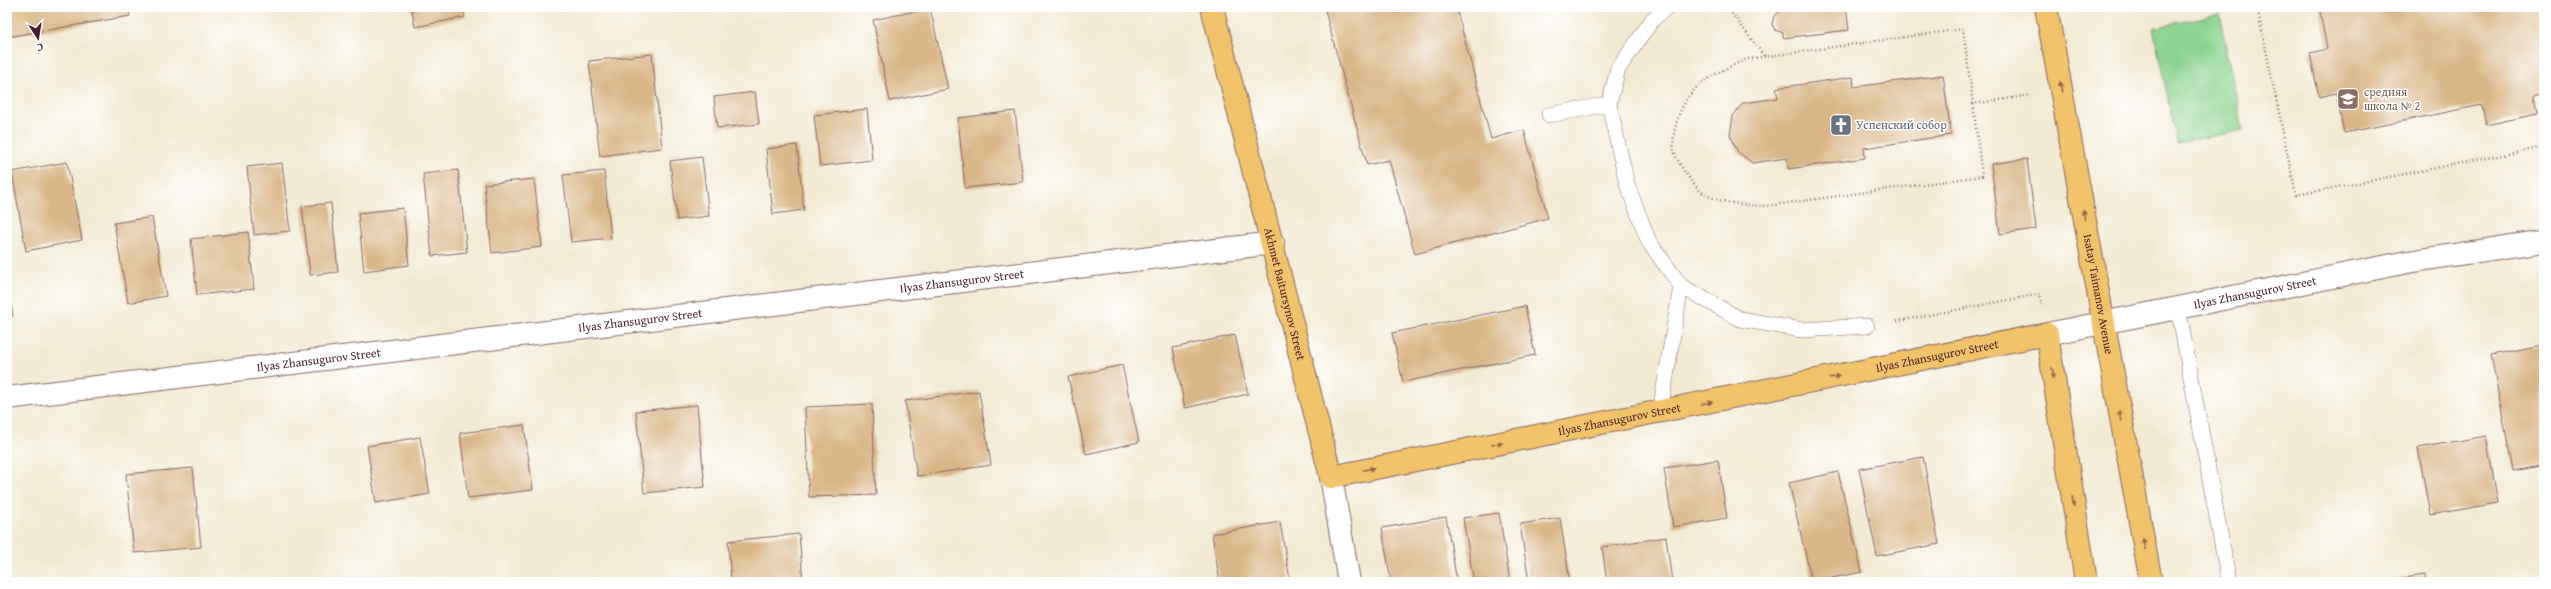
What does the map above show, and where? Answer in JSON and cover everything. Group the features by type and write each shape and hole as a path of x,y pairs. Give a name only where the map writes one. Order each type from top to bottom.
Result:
{"main road":[{"name":"Akhmet Baitursynov Street","path":"1212,7 1273,243 1331,477"},
{"name":"Isatay Taimanov Avenue","path":"2046,7 2151,582"},
{"name":"Ilyas Zhansugurov Street","path":"1331,477 2047,334"},
{"path":"2047,334 2086,582"}],"street":[{"name":"Ilyas Zhansugurov Street","path":"2047,334 2408,262 2544,241"},
{"name":"Ilyas Zhansugurov Street","path":"7,398 1273,243"},
{"name":"Akhmet Baitursynov Street","path":"1331,477 1349,582"}],"lane":[{"path":"1667,7 1652,19 1618,69 1609,104 1627,184 1648,242 1681,286 1740,319 1802,330 1867,326"},
{"path":"1549,115 1609,104"},
{"path":"1660,412 1681,286"},
{"path":"2178,307 2229,582"}],"path":[{"path":"1727,7 1765,57"},
{"path":"2257,7 2296,195 2544,147"},
{"path":"1963,29 1973,104 1982,176 1766,206 1732,204 1705,194 1690,179 1674,151 1676,124 1689,96 1715,74 1747,59 1963,29"},
{"path":"1973,104 2062,90"},
{"path":"1867,326 2040,294 2047,334"}],"green space":[{"path":"2219,14 2243,130 2177,143 2153,28"}],"building":[{"path":"7,7 128,7 130,16 7,37"},
{"path":"411,7 463,7 465,17 415,27"},
{"path":"1324,7 1456,7 1491,139 1524,130 1548,218 1415,254 1389,160 1367,165"},
{"path":"1779,7 1846,7 1849,30 1783,38 1783,33 1775,30 1772,24 1774,16 1780,12"},
{"path":"2319,7 2544,7 2544,93 2534,96 2537,114 2486,125 2482,105 2344,133 2336,93 2319,97 2310,53 2327,49"},
{"path":"930,8 948,89 890,101 873,20"},
{"path":"652,54 662,148 600,156 589,61"},
{"name":"Успенский собор","path":"1943,75 1951,135 1864,148 1865,158 1788,169 1787,158 1752,163 1738,152 1730,135 1733,116 1743,103 1778,98 1776,88 1853,77 1854,87"},
{"path":"755,92 759,124 717,128 714,97"},
{"path":"867,109 872,160 820,166 814,115"},
{"path":"1015,111 1023,182 965,188 958,118"},
{"path":"797,145 804,210 773,214 766,149"},
{"path":"702,157 709,216 677,220 670,161"},
{"path":"2027,159 2036,229 2000,234 1991,164"},
{"path":"67,162 82,240 26,251 12,172"},
{"path":"282,163 290,231 254,235 247,167"},
{"path":"458,170 467,252 432,256 423,174"},
{"path":"604,171 611,238 571,242 563,175"},
{"path":"534,179 542,247 492,253 484,184"},
{"path":"331,203 338,272 310,275 302,206"},
{"path":"403,208 409,265 364,271 358,213"},
{"path":"152,217 166,296 128,303 114,223"},
{"path":"248,232 254,289 197,295 191,239"},
{"path":"7,277 13,316 7,317"},
{"path":"1525,306 1535,355 1403,382 1392,333"},
{"path":"1235,335 1248,394 1185,408 1173,348"},
{"path":"2543,345 2544,465 2513,471 2491,355"},
{"path":"1122,365 1139,442 1086,454 1068,377"},
{"path":"979,391 991,465 917,476 905,401"},
{"path":"872,404 876,495 809,497 805,407"},
{"path":"697,405 705,487 644,493 636,411"},
{"path":"524,425 533,490 468,498 460,433"},
{"path":"2486,436 2498,503 2430,515 2418,448"},
{"path":"420,437 430,494 376,503 367,446"},
{"path":"1923,457 1939,544 1877,556 1859,469"},
{"path":"1718,460 1727,518 1673,527 1664,468"},
{"path":"193,468 201,547 134,553 126,474"},
{"path":"1838,472 1862,572 1812,582 1789,483"},
{"path":"1499,513 1510,582 1474,582 1463,518"},
{"path":"1446,517 1457,582 1391,582 1382,528"},
{"path":"1560,518 1570,582 1529,582 1520,524"},
{"path":"1280,522 1290,580 1220,582 1212,534"},
{"path":"799,534 803,582 731,582 728,541"},
{"path":"1666,537 1672,582 1607,582 1602,547"},
{"path":"2425,575 2426,582 2380,582 2380,581"}],"place":[{"name":"cредняя школа № 2","path":"2348,99"},
{"name":"Успенский собор","path":"1841,125"}]}
